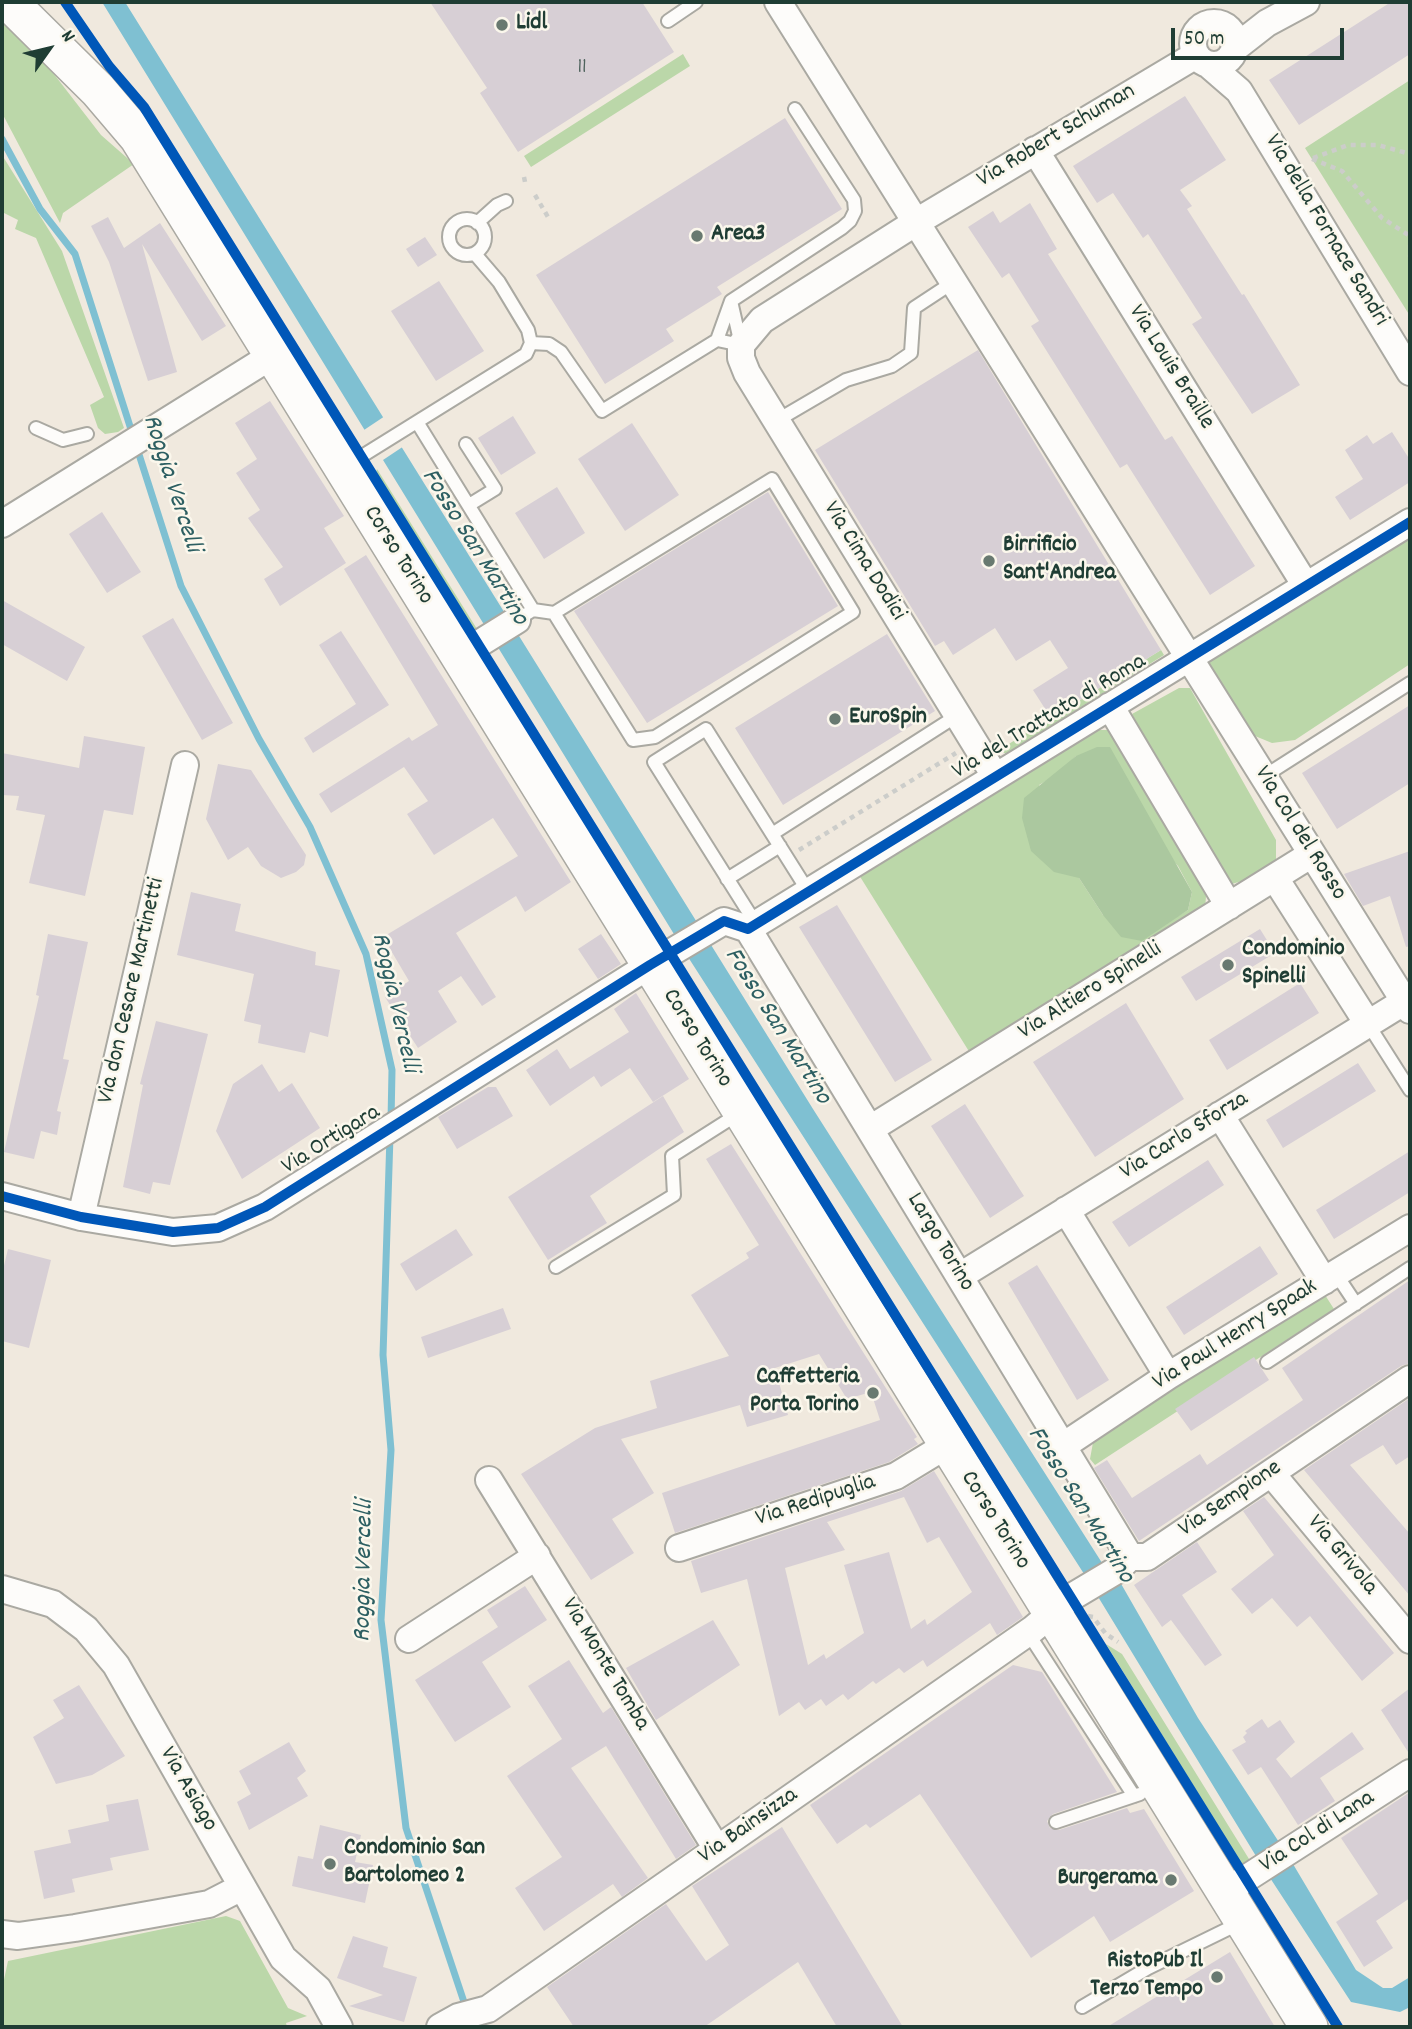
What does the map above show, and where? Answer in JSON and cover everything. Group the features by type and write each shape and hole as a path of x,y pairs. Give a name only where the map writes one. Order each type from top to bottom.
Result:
{"main road":[{"name":"Corso Torino","path":"9,2 98,90 138,137 273,355 357,459 661,958 742,1112 1054,1621 1147,1792 1234,1907 1309,2027"}],"street":[{"name":"Via Col del Rosso","path":"778,2 918,221 1188,658 1408,1003"},
{"path":"1267,23 1218,23 1198,28 1192,41 1202,60 1226,62 1234,51 1267,23 1306,2"},
{"path":"1218,23 1234,35 1234,51"},
{"name":"Via della Fornace Sandri","path":"1234,51 1239,91"},
{"name":"Via Robert Schuman","path":"729,343 918,221 1035,150 1202,60"},
{"name":"Via della Fornace Sandri","path":"1202,60 1239,91 1410,372"},
{"name":"Via Louis Braille","path":"1035,150 1306,586"},
{"name":"Via Cima Dodici","path":"729,343 741,358 776,421 995,776"},
{"path":"2,524 273,355"},
{"name":"Via del Trattato di Roma","path":"752,926 1410,522"},
{"path":"471,648 525,615"},
{"path":"1110,706 1229,906"},
{"name":"Via don Cesare Martinetti","path":"81,1217 185,765"},
{"name":"Via Altiero Spinelli","path":"870,1129 1312,854"},
{"name":"Via Col del Rosso","path":"1275,878 1368,1024"},
{"name":"Via Ortigara","path":"2,1196 81,1217 173,1232 218,1228 265,1208 724,921 752,926"},
{"name":"Largo Torino","path":"752,926 870,1129 1063,1446 1124,1563"},
{"name":"Via Carlo Sforza","path":"960,1276 1368,1024 1408,1003"},
{"path":"1220,1115 1330,1277"},
{"path":"1066,1210 1168,1376"},
{"name":"Via Paul Henry Spaak","path":"1063,1446 1168,1376 1410,1228"},
{"name":"Via Sempione","path":"1054,1621 1070,1598 1124,1563 1147,1557 1410,1379"},
{"name":"Via Redipuglia","path":"679,1548 896,1476 947,1445"},
{"name":"Via Grivola","path":"1271,1473 1410,1640"},
{"name":"Via Monte Tomba","path":"489,1480 717,1849"},
{"path":"409,1639 537,1556"},
{"name":"Via Asiago","path":"2,1589 52,1604 86,1629 116,1665 283,1958 318,1989 339,2027"},
{"name":"Via Bainsizza","path":"449,2022 488,2009 717,1849 1054,1621"},
{"name":"Via Col di Lana","path":"1234,1907 1263,1868 1410,1773"},
{"path":"2,1934 18,1936 75,1928 209,1904 242,1887"}],"lane":[{"path":"668,21 696,2"},
{"path":"731,301 842,228 850,222 855,211 854,200 795,110"},
{"path":"477,223 497,205 506,201"},
{"path":"357,459 526,354 531,343 528,330 499,282 475,254 459,254 449,241 449,233 459,221 467,219 477,223 485,233 485,242 475,254"},
{"path":"776,421 846,380 892,366 911,354 914,309 955,281"},
{"path":"729,343 731,301"},
{"path":"729,343 731,301"},
{"path":"531,343 549,344 561,352 602,411 729,343"},
{"path":"417,422 469,505 525,615 554,613 772,479 853,612 655,737 633,740 554,613"},
{"path":"36,428 64,440 87,434"},
{"path":"467,444 495,489 469,505"},
{"path":"1263,777 1410,683"},
{"path":"772,834 958,715"},
{"path":"752,926 727,879 654,762 706,729 808,891"},
{"path":"727,879 780,846"},
{"path":"1368,1024 1410,1090"},
{"path":"556,1267 674,1195 672,1156 742,1112"},
{"path":"1267,1362 1410,1268"},
{"path":"1330,1277 1356,1304"},
{"path":"1056,1822 1147,1792"},
{"path":"1082,2007 1148,1968 1234,1907"}],"path":[{"path":"1410,154 1377,145 1348,145 1312,159 1342,171 1382,218 1410,236"},
{"path":"535,195 548,217"},
{"path":"1410,245 1410,257"},
{"path":"797,851 973,742"},
{"path":"1054,1621 1093,1617 1106,1634 1118,1642"}],"green space":[{"path":"2,22 50,69 101,135 134,164 63,213 60,223 2,113"},
{"path":"683,54 690,66 531,167 524,156"},
{"path":"1410,80 1410,316 1305,148"},
{"path":"2,155 62,251 124,428 118,432 105,434 98,428 90,405 104,397 36,238 15,229 18,220 2,212"},
{"path":"377,469 477,629 475,631 376,472"},
{"path":"1410,538 1410,664 1295,740 1272,743 1255,736 1233,709 1207,660"},
{"path":"1161,650 1164,655 1006,754 999,750"},
{"path":"1179,688 1190,688 1276,840 1276,862 1248,879 1232,884 1218,871 1132,714"},
{"path":"1092,730 1110,730 1119,741 1206,896 1205,910 970,1053 859,875","holes":["1076,756 1178,866 1192,892 1188,910 1168,922 1103,915 1079,878 1039,785 1058,774"]},
{"path":"1097,747 1110,747 1192,892 1188,910 1142,941 1121,937 1079,878 1054,872 1031,851 1022,818 1024,798 1076,756"},
{"path":"1325,1295 1334,1309 1095,1465 1090,1459 1094,1437"},
{"path":"1106,1644 1122,1654 1254,1867 1244,1868"},
{"path":"226,1916 240,1921 288,2008 307,2016 286,2023 287,2027 2,2027 2,1989 8,1961"}],"water":[{"path":"102,2 125,2 813,1109 1104,1566 1116,1575 1198,1718 1290,1859 1356,1970 1383,1988 1392,1988 1410,1977 1410,2007 1400,2012 1351,2002 1259,1861 1086,1577 688,957"}],"pier":[{"path":"385,416 404,446 380,462 361,432"}],"building":[{"path":"430,2 642,2 674,52 518,152 480,93 487,88"},
{"path":"1391,2 1410,2 1410,54 1299,125 1269,80"},
{"path":"1185,96 1226,160 1180,190 1192,206 1187,209 1300,385 1252,414 1192,324 1202,318 1148,234 1143,238 1113,193 1097,203 1073,166"},
{"name":"Area3","path":"785,118 842,209 717,287 722,294 666,329 674,341 605,384 536,275"},
{"path":"1030,203 1057,249 1048,254 1165,440 1172,436 1255,566 1210,595 1127,464 1120,468 1031,326 1039,321 1009,273 1002,278 968,227 993,211 1000,223"},
{"path":"108,217 124,248 160,223 226,326 202,341 142,244 177,372 148,381 109,262 91,226"},
{"path":"425,237 437,255 418,267 406,249"},
{"path":"439,281 484,351 436,381 391,311"},
{"path":"978,350 1161,650 1051,718 1033,690 1068,668 1050,640 1016,661 995,628 953,655 944,641 935,646 815,450"},
{"path":"270,401 344,516 324,528 346,563 280,606 264,579 283,567 248,518 260,510 236,473 257,459 235,423"},
{"path":"513,416 536,453 501,475 478,438"},
{"path":"632,423 679,495 625,531 578,459"},
{"path":"1392,432 1410,460 1410,482 1350,520 1335,497 1363,479 1345,450 1367,435 1373,444"},
{"path":"557,487 585,533 544,559 515,513"},
{"path":"768,492 838,606 647,723 574,611"},
{"path":"102,512 141,572 107,593 69,534"},
{"path":"366,555 571,882 525,912 516,896 456,933 496,997 482,1006 461,976 438,991 457,1022 418,1048 385,997 409,981 383,937 518,856 493,818 434,855 407,814 428,801 404,767 331,813 319,794 409,737 412,741 438,725 344,569"},
{"path":"2,600 85,647 67,681 2,644"},
{"path":"173,618 233,723 202,740 142,636"},
{"path":"341,631 389,705 313,753 304,738 356,704 319,645"},
{"name":"EuroSpin","path":"887,634 935,711 783,805 735,728"},
{"path":"1410,705 1410,783 1337,829 1302,773"},
{"path":"84,736 145,747 133,815 104,810 85,896 29,883 45,815 16,810 19,796 2,795 2,753 79,768"},
{"path":"218,764 251,770 306,855 304,865 296,872 281,878 261,866 248,847 228,860 206,819"},
{"path":"1410,851 1410,946 1406,947 1390,896 1363,906 1344,874"},
{"path":"191,892 241,904 235,931 316,952 315,965 340,970 328,1037 310,1032 305,1053 258,1043 261,1025 244,1021 254,974 177,955"},
{"path":"837,905 932,1060 895,1082 799,927"},
{"name":"Condominio Spinelli","path":"1260,929 1275,953 1196,1001 1181,977"},
{"path":"48,934 88,942 63,1059 69,1060 57,1111 61,1112 57,1135 41,1131 34,1159 4,1152 39,996 36,995"},
{"path":"601,934 621,964 598,979 578,949"},
{"path":"1300,983 1319,1013 1227,1070 1209,1040"},
{"path":"636,993 689,1079 653,1102 630,1068 601,1087 594,1076 550,1106 526,1070 557,1049 570,1069 629,1032 614,1009"},
{"path":"1126,1003 1184,1099 1095,1157 1033,1062"},
{"path":"156,1021 208,1034 170,1185 153,1182 150,1194 123,1187 143,1085 140,1084"},
{"path":"1358,1063 1376,1091 1283,1148 1266,1120"},
{"path":"262,1064 279,1092 292,1083 320,1128 242,1179 216,1131 233,1084"},
{"path":"488,1087 496,1087 513,1116 457,1149 438,1117"},
{"path":"663,1096 684,1132 590,1196 607,1223 548,1260 508,1197"},
{"path":"965,1104 1024,1196 990,1218 931,1126"},
{"path":"731,1144 917,1437 914,1439 918,1444 889,1462 675,1533 662,1493 880,1420 871,1392 847,1399 819,1354 775,1368 788,1415 747,1427 740,1405 621,1439 654,1493 612,1519 634,1553 591,1580 521,1474 595,1428 657,1408 650,1381 729,1356 691,1295 749,1258 746,1253 759,1245 706,1159"},
{"path":"1410,1151 1410,1192 1334,1239 1316,1210"},
{"path":"1208,1160 1224,1185 1129,1247 1112,1222"},
{"path":"456,1229 473,1255 416,1291 400,1264"},
{"path":"1260,1246 1278,1274 1184,1335 1166,1307"},
{"path":"8,1249 51,1260 29,1348 2,1341 2,1274"},
{"path":"1037,1265 1109,1380 1077,1400 1008,1283"},
{"path":"1410,1280 1410,1363 1401,1366 1139,1541 1094,1468 1107,1460 1132,1498 1200,1454 1207,1465 1303,1400 1282,1368"},
{"path":"503,1308 511,1329 428,1358 421,1337"},
{"path":"1254,1357 1269,1380 1191,1431 1175,1409"},
{"path":"1410,1398 1410,1456 1396,1465 1383,1445 1350,1465 1410,1534 1410,1596 1304,1470"},
{"path":"934,1471 1023,1617 997,1635 990,1623 927,1667 923,1660 904,1673 899,1668 876,1684 873,1681 848,1700 843,1694 826,1706 821,1699 805,1710 799,1702 779,1716 747,1579 701,1593 691,1561 901,1491","holes":["904,1497 927,1543 939,1537 972,1592 927,1625 925,1619 911,1629 889,1552 844,1565 864,1633 826,1659 824,1654 808,1665 785,1568 845,1550 827,1522"]},
{"path":"1264,1497 1394,1653 1362,1681 1310,1616 1297,1627 1272,1598 1252,1614 1231,1589 1274,1555 1243,1511"},
{"path":"1197,1542 1217,1572 1182,1595 1222,1655 1205,1666 1171,1620 1162,1627 1134,1585"},
{"path":"525,1586 547,1620 482,1662 511,1707 455,1742 415,1680 498,1627 487,1610"},
{"path":"713,1620 740,1665 656,1720 626,1668"},
{"path":"569,1660 603,1713 611,1707 696,1845 676,1859 606,1746 571,1768 648,1878 622,1897 613,1884 544,1931 515,1888 562,1857 507,1776 562,1739 528,1686"},
{"path":"1013,1665 1042,1672 1117,1792 1053,1814 1047,1821 1050,1828 1059,1830 1127,1808 1130,1813 1144,1809 1194,1891 1110,1942 1094,1916 1031,1958 920,1794 870,1828 866,1824 837,1844 810,1805"},
{"path":"79,1685 125,1756 92,1775 56,1784 33,1737 64,1718 53,1700"},
{"path":"1410,1688 1410,1755 1381,1710"},
{"path":"1262,1719 1268,1728 1280,1720 1295,1742 1276,1759 1291,1778 1352,1732 1364,1749 1320,1778 1335,1801 1298,1825 1261,1767 1248,1775 1232,1750 1246,1742 1243,1737 1247,1733 1245,1731"},
{"path":"289,1742 306,1771 297,1778 308,1796 249,1830 237,1802 251,1794 239,1771"},
{"path":"1410,1792 1410,1898 1376,1921 1393,1948 1364,1967 1336,1922 1378,1894 1341,1838"},
{"path":"138,1799 149,1850 110,1858 113,1870 72,1879 75,1892 44,1899 34,1851 71,1843 68,1830 109,1821 106,1805"},
{"name":"Condominio San Bartolomeo 2","path":"320,1825 361,1835 355,1862 373,1865 365,1903 292,1886 298,1856 313,1859"},
{"path":"782,1827 903,2027 837,2027 798,1962 704,2027 574,2027 547,1987 666,1904 706,1961 729,1945 692,1886"},
{"path":"353,1936 388,1947 383,1967 417,1977 404,2022 349,2006 383,1995 337,1978"},
{"name":"RistoPub Il Terzo Tempo","path":"1230,1952 1275,2027 1107,2027"}],"waterway":[{"name":"Roggia Vercelli","path":"2,139 40,209 75,254 181,586 259,739 310,827 366,954 392,1070 391,1121"},
{"name":"Roggia Vercelli","path":"390,1136 383,1355 391,1450 381,1620 406,1828 466,2008"}],"cycle path":[{"path":"65,2 109,66 144,107 1338,2027"},
{"path":"2,1196 81,1217 173,1232 218,1228 265,1207 650,965 724,921 748,929 1410,522"}],"place":[{"name":"Lidl","path":"502,25"},
{"name":"Area3","path":"697,236"},
{"name":"Birrificio Sant'Andrea","path":"989,561"},
{"name":"EuroSpin","path":"835,719"},
{"name":"Condominio Spinelli","path":"1228,965"},
{"name":"Caffetteria Porta Torino","path":"873,1393"},
{"name":"Condominio San Bartolomeo 2","path":"330,1864"},
{"name":"Burgerama","path":"1171,1880"},
{"name":"RistoPub Il Terzo Tempo","path":"1217,1977"}],"water label":[{"name":"Fosso San Martino","path":"473,548"},
{"name":"Fosso San Martino","path":"776,1027"},
{"name":"Fosso San Martino","path":"1079,1506"}]}
